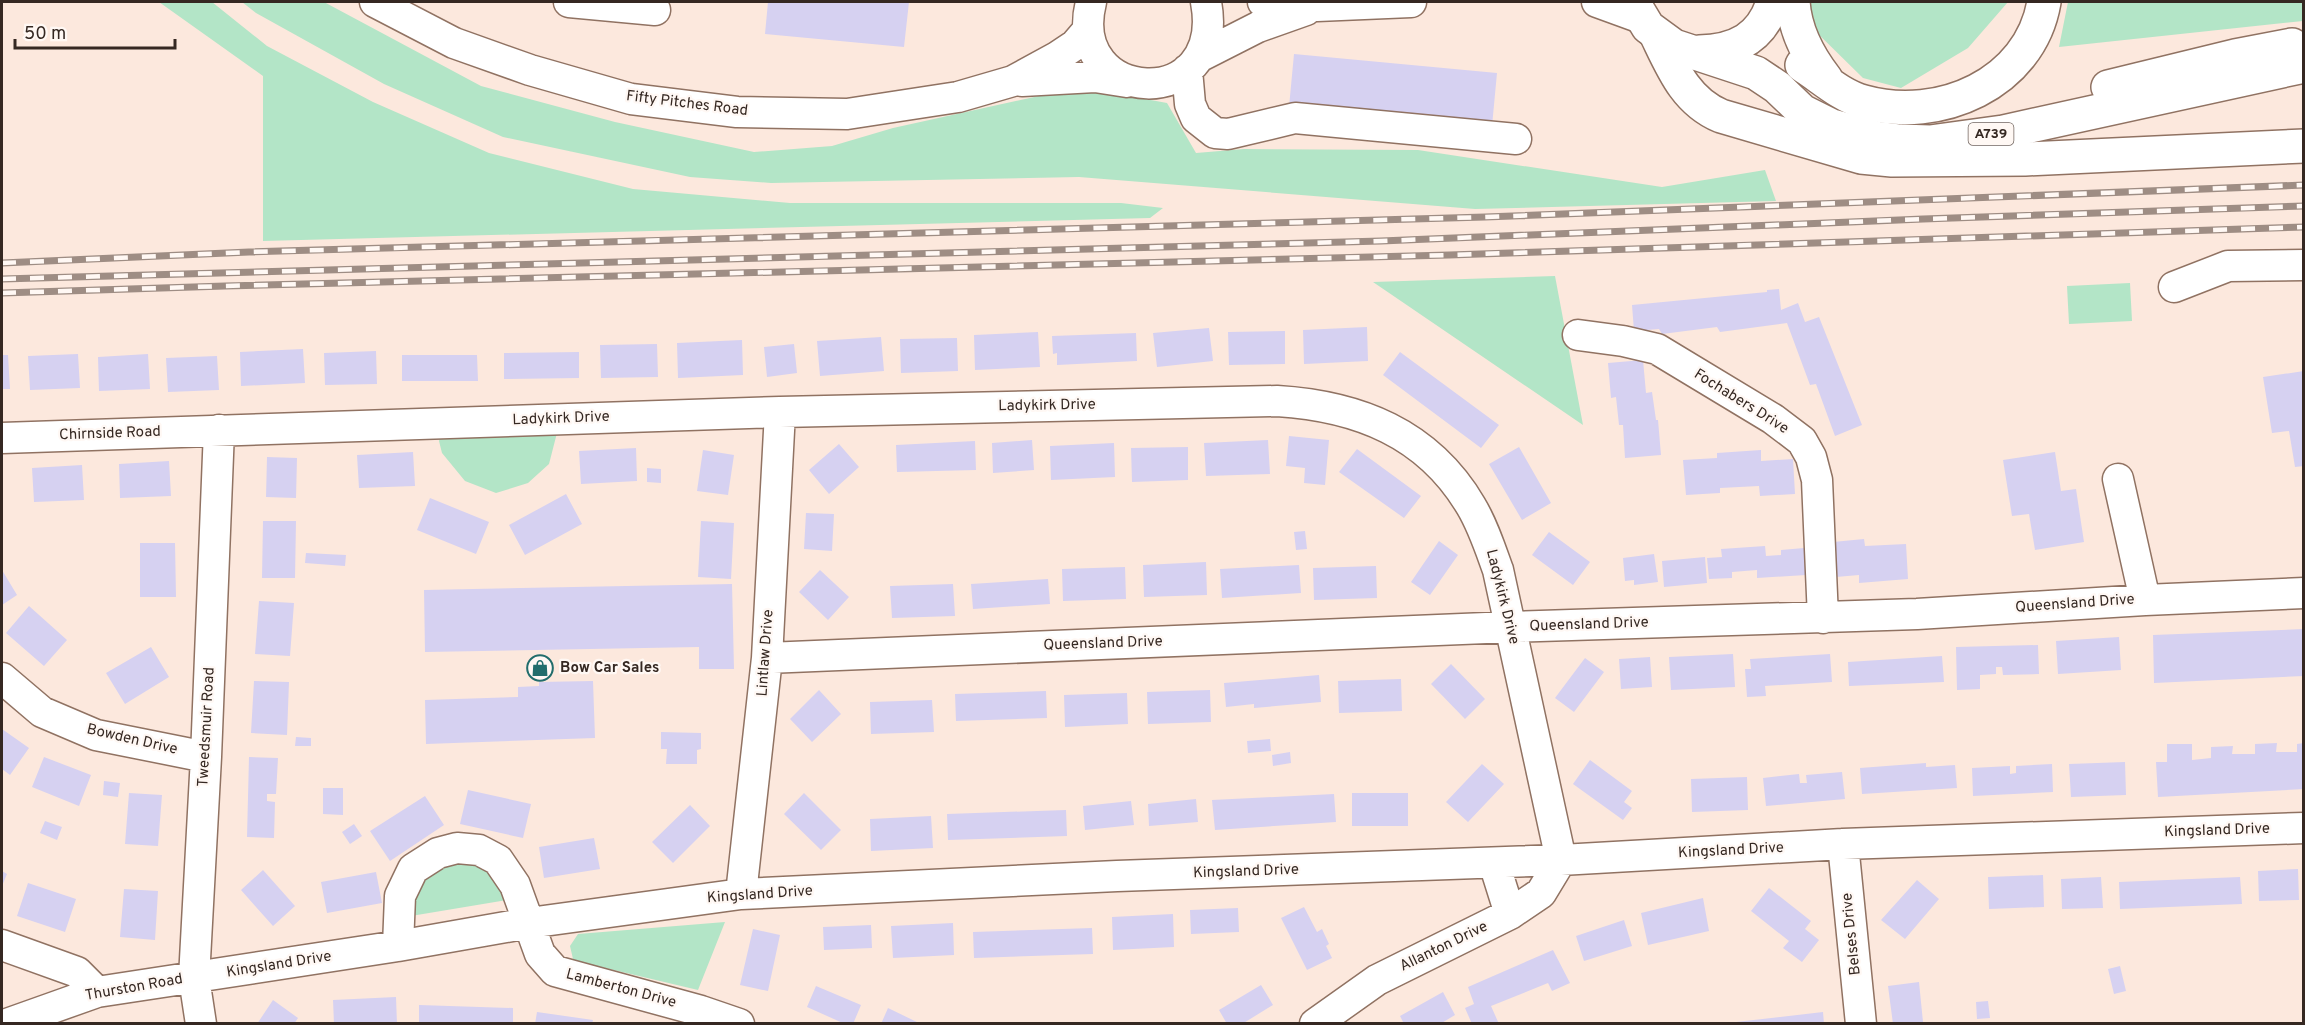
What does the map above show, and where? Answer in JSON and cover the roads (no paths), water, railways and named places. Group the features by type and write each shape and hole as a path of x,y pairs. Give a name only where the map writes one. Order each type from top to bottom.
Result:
{"main road":[{"path":"1644,18 1674,45 1694,52 1718,52 1740,44 1759,31 1773,2"},
{"name":"A739","path":"1779,2 1790,43 1815,73 1817,84 1845,107 1876,118 1929,123 2036,105 2235,56 2304,43"},
{"path":"1793,2 1794,14 1815,73 1845,95 1862,102 1887,107 1916,108 1956,101 1989,85 2003,75 2032,38 2043,12 2044,2"},
{"path":"1644,18 1683,87 1702,107 1720,116 1861,157 1928,160 2025,159 2304,146"},
{"name":"A739","path":"1694,52 1756,73 1777,87 1802,111 1832,126 1876,138 1930,142 2002,132 2304,66"}],"street":[{"name":"Fifty Pitches Road","path":"375,2 454,43 530,70 631,99 737,112 847,114 958,97 1013,81 1058,57 1075,45 1087,31"},
{"path":"569,2 655,10"},
{"path":"1091,2 1087,31 1097,56 1109,70 1124,79 1171,89 1190,104"},
{"path":"1206,2 1210,21 1207,40 1193,64 1190,104 1196,118 1215,133 1221,135 1295,118 1516,139"},
{"path":"1263,2 1317,6 1411,2"},
{"path":"1597,2 1644,18"},
{"path":"1148,83 1172,79 1193,64 1258,27 1317,6"},
{"name":"Fifty Pitches Road","path":"1013,81 1095,77 1148,83"},
{"path":"2174,287 2228,266 2304,265"},
{"name":"Fochabers Drive","path":"1578,335 1623,341 1657,350 1773,418 1802,441 1811,457 1816,480 1822,618"},
{"name":"Ladykirk Drive","path":"219,430 780,412 1276,401 1309,403 1344,410 1375,421 1405,437 1431,455 1457,484 1472,507 1498,570 1561,860"},
{"name":"Lintlaw Drive","path":"741,894 766,658 780,412"},
{"name":"Chirnside Road","path":"2,438 219,430"},
{"name":"Tweedsmuir Road","path":"201,1023 194,978 206,758 219,430"},
{"path":"2118,479 2145,600"},
{"name":"Queensland Drive","path":"766,658 1510,627 1822,618 2304,593"},
{"name":"Bowden Drive","path":"2,678 42,712 96,735 206,758"},
{"name":"Kingsland Drive","path":"194,978 528,923 741,894 1117,876 1561,860 1843,844 2304,828"},
{"name":"Belses Drive","path":"1843,844 1861,1023"},
{"name":"Lamberton Drive","path":"398,946 400,896 412,869 438,853 457,848 478,850 498,860 515,885 540,954 555,971 739,1023"},
{"name":"Allanton Drive","path":"1315,1023 1377,980 1510,914 1541,893 1561,860"},
{"path":"1494,863 1510,914"},
{"path":"2,945 76,972 97,992"},
{"name":"Thurston Road","path":"7,1023 97,992 194,978"}],"railway":[{"path":"2,263 249,252 1485,217 2304,185"},
{"path":"2,279 1381,241 2304,206"},
{"path":"2,293 1449,255 2304,227"}],"place":[{"name":"Bow Car Sales","path":"540,668"}]}
